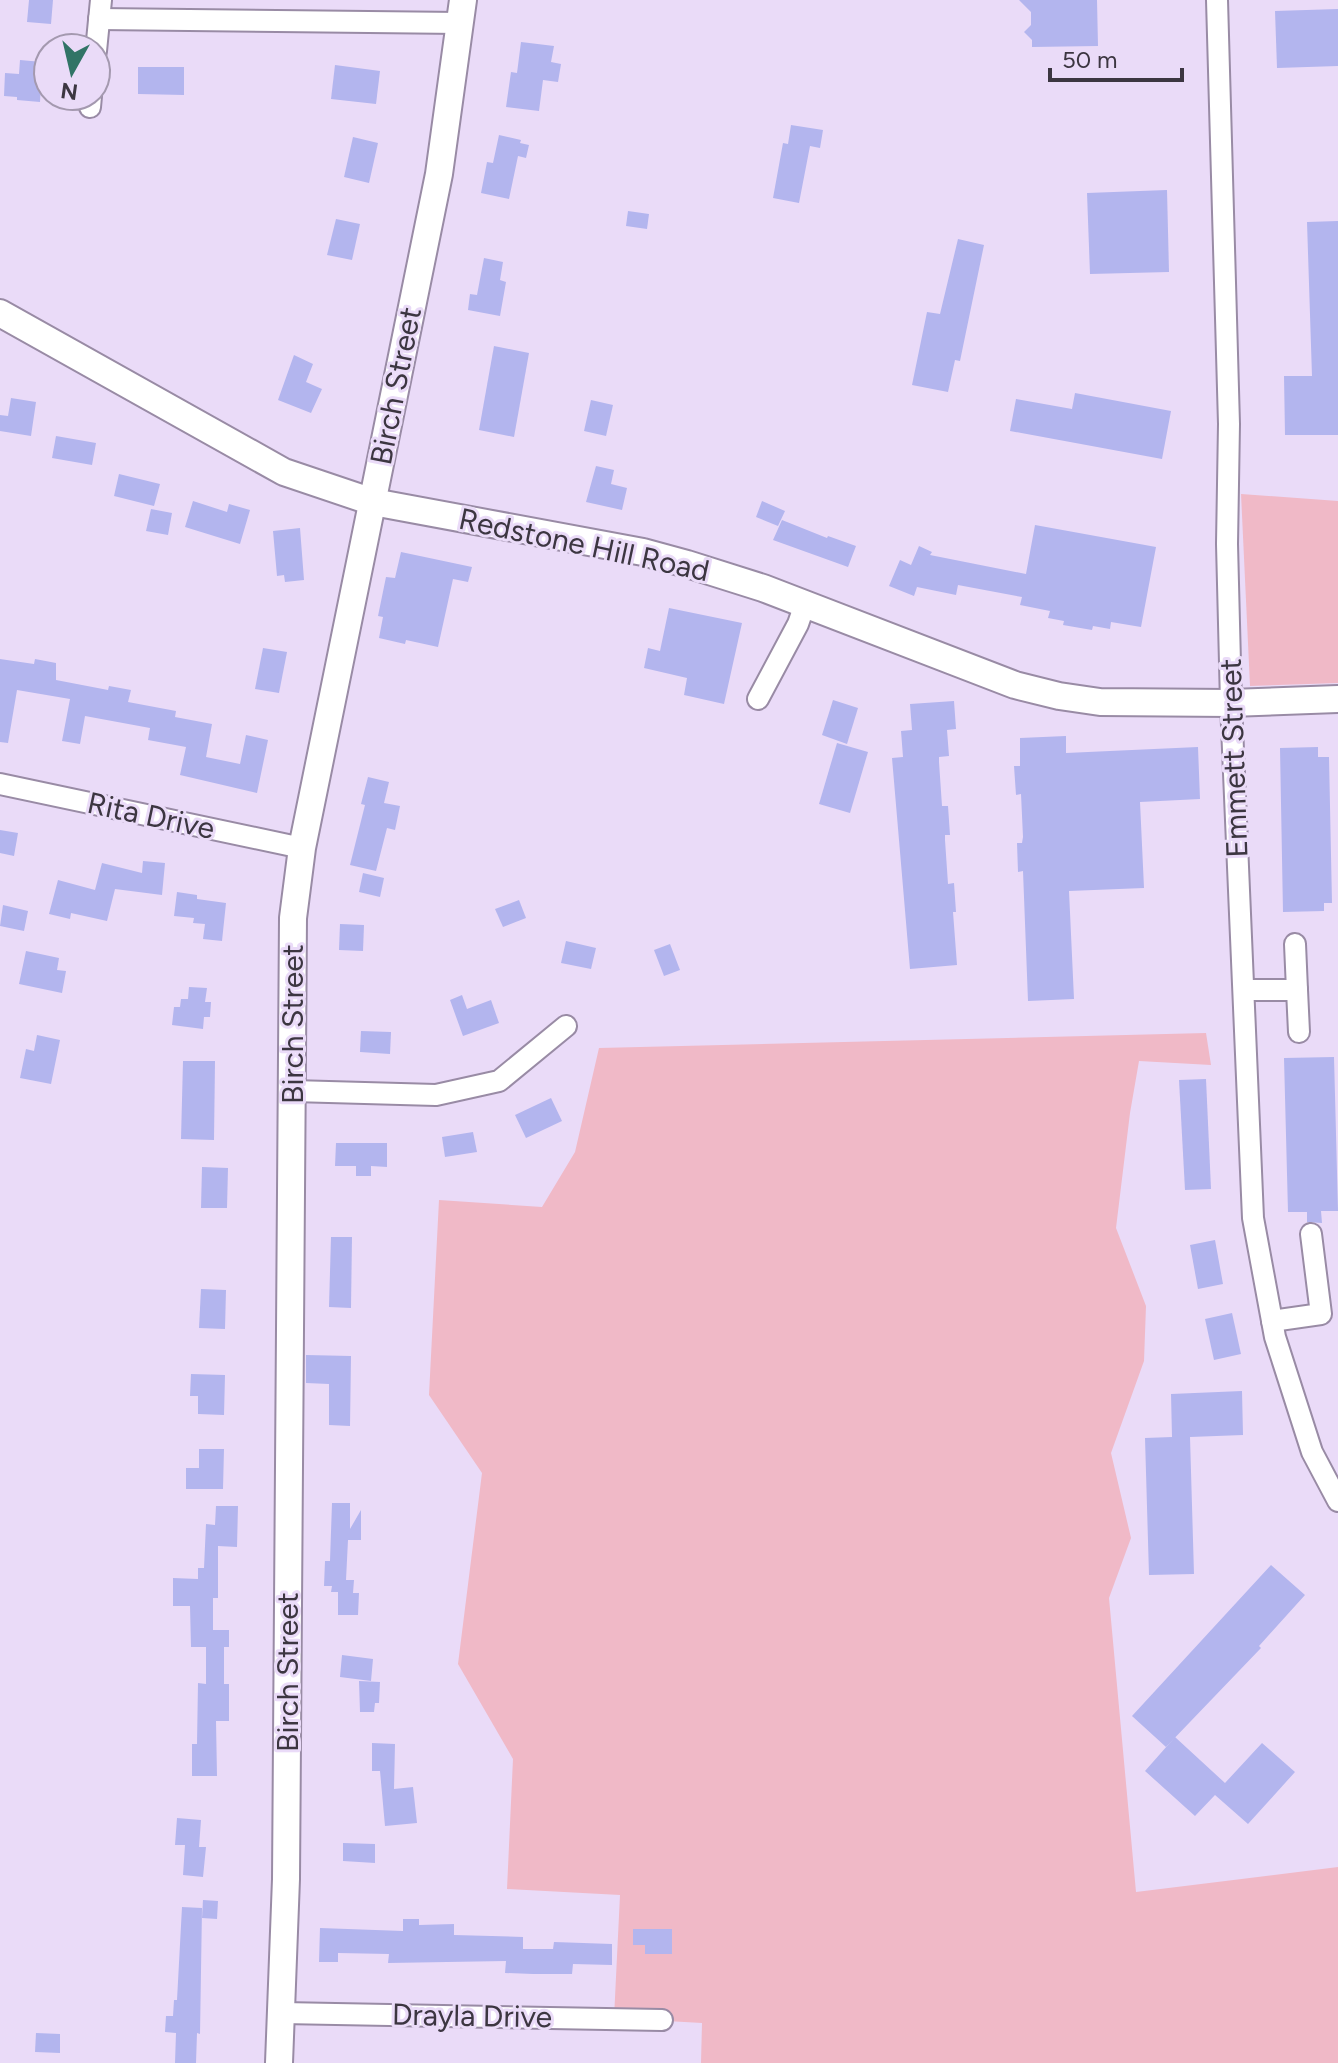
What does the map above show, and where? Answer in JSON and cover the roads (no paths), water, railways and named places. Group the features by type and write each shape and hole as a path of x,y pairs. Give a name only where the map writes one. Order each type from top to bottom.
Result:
{"main road":[{"name":"Birch Street","path":"279,2063 286,1879 293,918 302,848 439,174 462,12"},
{"name":"Redstone Hill Road","path":"0,313 284,472 373,502 643,552 763,588 1015,685 1059,696 1100,702 1231,703 1338,699"}],"street":[{"name":"Emmett Street","path":"1217,0 1229,424 1227,547 1231,703 1253,1218 1275,1337 1312,1452 1338,1501"},
{"path":"98,32 100,9 462,12"},
{"path":"758,699 798,624 805,604"},
{"name":"Rita Drive","path":"0,784 302,848"},
{"path":"1295,944 1299,1032"},
{"path":"1244,990 1297,990"},
{"path":"293,1091 436,1095 499,1081 566,1026"},
{"path":"1272,1321 1321,1314 1311,1234"},
{"name":"Drayla Drive","path":"282,2013 662,2020"}]}
